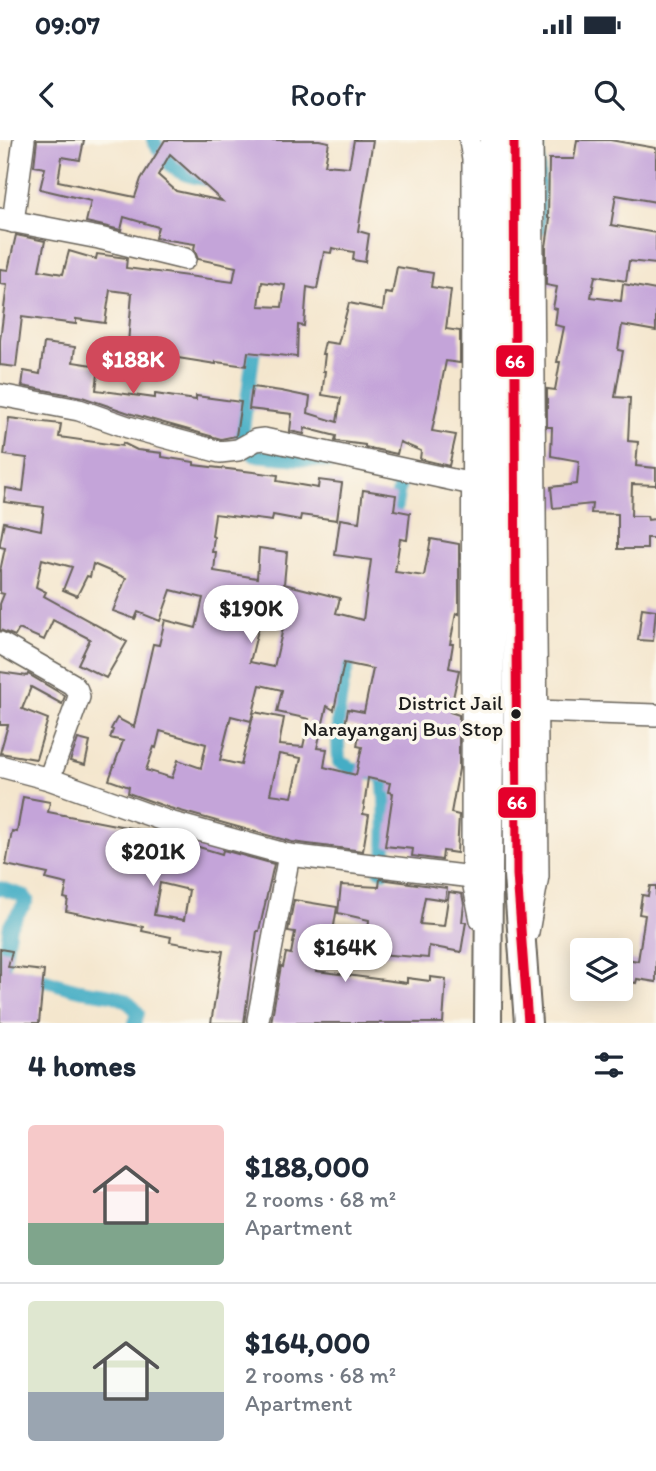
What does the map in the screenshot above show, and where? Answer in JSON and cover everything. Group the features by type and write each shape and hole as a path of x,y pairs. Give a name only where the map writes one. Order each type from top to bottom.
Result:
{"main road":[{"path":"488,1023 482,486 494,140"},
{"path":"514,140 516,861 528,1023"}],"street":[{"path":"24,140 6,221 99,238 185,259"},
{"path":"470,140 473,160 482,486 472,877 488,957"},
{"path":"523,958 538,876 532,140"},
{"path":"0,395 79,410 128,427 220,452 247,445 351,457 482,486"},
{"path":"0,643 72,684 77,690 79,697 49,779"},
{"path":"536,711 656,715"},
{"path":"0,766 49,779 166,821 289,855 472,877"},
{"path":"258,1020 289,855"}],"building":[{"path":"37,140 84,140 80,160 62,157 58,181 135,197 141,179 165,140 319,140 329,142 325,165 349,167 354,140 373,140 358,231 369,234 365,262 353,260 354,252 332,248 331,253 324,252 317,289 307,287 304,326 298,325 297,357 248,352 246,366 216,364 165,356 166,349 128,344 132,293 110,290 105,323 76,319 76,324 22,317 16,367 0,365 0,340 7,285 0,284 0,269 8,270 16,235 45,241 39,270 63,274 69,251 96,259 97,254 127,258 126,268 233,282 236,267 198,259 195,244 155,238 158,227 124,217 121,230 86,222 91,201 40,189 45,168 34,166","holes":["170,154 222,201 176,191 158,175","262,282 285,285 282,307 259,306"]},
{"path":"577,140 610,140 656,148 656,202 616,195 611,225 656,233 656,264 629,261 626,281 595,276 591,297 621,301 623,284 656,290 656,331 622,325 618,350 623,351 615,397 630,398 628,441 638,442 636,466 656,468 656,485 632,484 631,516 655,519 655,538 647,538 647,549 618,549 618,514 591,513 592,504 553,508 551,487 577,484 579,461 551,456 552,427 547,427 547,389 555,390 564,327 555,325 557,309 553,308 557,287 546,285 546,247 550,219 549,159 574,159"},
{"path":"397,267 433,273 431,287 451,290 446,329 460,331 460,363 446,361 432,431 456,435 449,466 420,459 421,451 400,442 397,454 365,445 335,441 336,436 305,428 304,434 290,431 292,414 249,409 252,387 281,391 310,397 308,413 337,422 341,398 322,395 325,354 322,354 325,342 338,344 349,303 383,310 385,293 392,294"},
{"path":"44,343 75,347 73,362 99,366 96,390 155,398 155,394 196,400 196,396 241,402 236,436 221,439 82,397 22,386 24,371 40,374"},
{"path":"97,345 120,349 119,363 95,360"},
{"path":"9,418 61,424 59,437 122,446 123,443 137,450 162,453 162,457 194,462 194,465 278,475 277,481 318,488 319,480 342,483 337,520 301,515 300,520 273,515 272,521 215,514 212,536 212,552 216,552 214,571 257,578 259,548 287,552 284,584 340,598 336,613 363,620 371,560 335,555 340,519 359,522 363,490 396,495 394,510 410,513 407,540 400,539 395,572 424,576 431,539 459,544 459,614 456,613 450,644 453,644 449,668 459,670 450,712 459,715 459,769 451,813 459,815 457,853 443,851 442,860 412,856 413,849 385,846 393,793 388,792 390,783 368,778 363,814 369,815 363,851 292,842 170,808 128,793 129,787 109,780 123,741 110,738 111,729 117,718 134,727 153,644 159,645 165,620 196,628 203,598 171,590 160,621 138,612 135,619 113,611 126,578 93,564 90,577 87,576 77,596 63,590 72,567 42,559 36,587 46,592 44,596 127,642 106,678 78,664 90,639 53,620 44,640 19,629 15,636 0,630 0,604 4,594 0,593 0,571 5,548 0,547 0,543 4,522 41,530 44,507 4,502 6,488 23,491 27,458 4,455","holes":["262,614 285,620 274,667 250,662","344,663 373,669 364,712 348,709 345,725 360,728 357,746 362,747 356,775 324,767 327,749 317,748 327,706 334,710","260,685 282,690 277,712 309,719 303,747 279,745 284,718 254,712 241,765 220,760 231,716 251,721","160,731 206,744 201,768 178,760 172,778 146,770 154,747 156,748","279,754 301,758 292,797 270,794"]},
{"path":"642,608 656,610 653,641 638,640"},
{"path":"0,672 28,674 65,696 62,704 31,687 22,709 48,719 36,759 0,753 8,725 0,725"},
{"path":"78,739 90,742 85,765 70,761"},
{"path":"23,797 50,802 48,812 163,834 222,854 223,850 274,864 257,931 244,1023 211,1023 223,951 170,942 171,937 142,931 143,927 66,911 68,899 64,898 67,884 46,879 48,874 6,865 12,831 17,832","holes":["160,883 189,890 184,920 154,915"]},
{"path":"380,879 447,888 445,900 425,897 420,924 444,926 449,892 462,894 462,922 466,922 461,952 429,946 428,958 366,953 369,920 338,913 341,885 379,887"},
{"path":"650,886 656,886 656,982 637,979 636,983 633,982 633,960 638,961 645,915 639,914 642,895 648,896"},
{"path":"294,900 337,907 332,938 323,937 316,971 407,983 407,978 430,981 430,977 446,979 443,1023 271,1023 281,966 283,967 286,953 291,954 295,932 288,931"},
{"path":"0,949 12,951 8,967 44,971 39,1023 0,1023"}],"waterway":[{"path":"153,140 171,166 177,170 215,181"},
{"path":"543,140 543,233"},
{"path":"256,335 242,436 254,455 333,462"},
{"path":"353,467 400,483 392,527"},
{"path":"355,647 345,675 340,703 339,762 354,769 383,776 385,847 384,871 380,870"},
{"path":"0,888 24,896 27,900 10,925 3,967"},
{"path":"27,976 116,996 138,1013 135,1023"}],"transit line":[{"name":"66","path":"514,140 517,875 528,1023"}],"place":[{"name":"District Jail Narayanganj Bus Stop","path":"516,714"}]}
